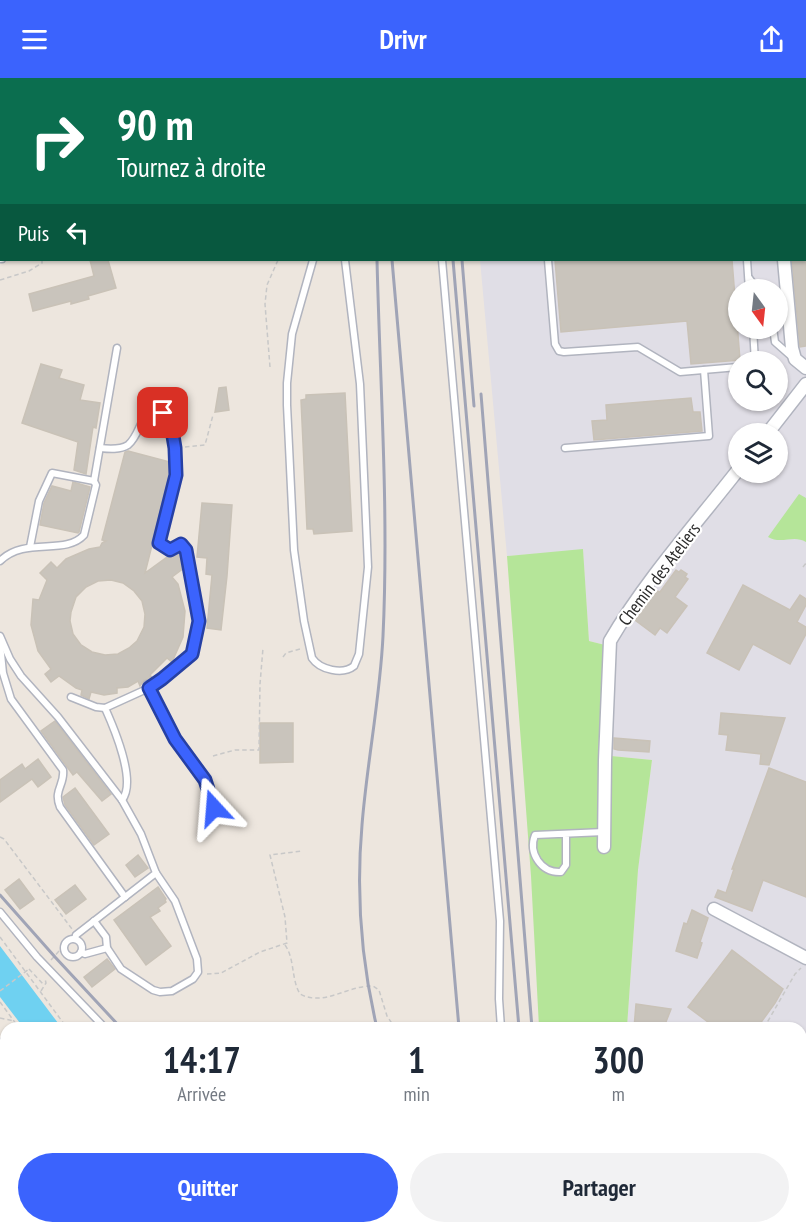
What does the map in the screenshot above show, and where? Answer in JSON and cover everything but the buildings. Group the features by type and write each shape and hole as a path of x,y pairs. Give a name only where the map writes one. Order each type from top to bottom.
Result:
{"street":[{"path":"784,261 792,348 795,359 806,368"},
{"path":"776,423 806,384"},
{"name":"Chemin des Ateliers","path":"604,846 610,641 673,553 728,483"},
{"path":"714,909 806,958"}],"lane":[{"path":"313,261 293,328 287,383 294,550 311,655 316,663 344,671 354,666 362,637 368,567 359,376 345,261"},
{"path":"442,261 500,921 501,1022"},
{"path":"548,261 555,344 559,351 638,347 680,372 728,368"},
{"path":"747,261 748,278"},
{"path":"775,339 775,342 795,359"},
{"path":"0,561 9,552 30,547 66,544 82,537 96,485 94,481 117,348"},
{"path":"565,448 709,436 704,370"},
{"path":"71,697 96,707 105,708 162,679 192,654 199,621 186,550 181,544 170,550 159,543 176,475 170,417 153,411 145,416 133,439 126,446 100,448"},
{"path":"30,547 39,501 52,473 94,481"},
{"path":"0,636 10,659 21,676 58,717 122,800 139,828 156,873 178,909 197,959 198,972 193,979 176,989 157,992 126,973 107,948 106,937 94,921"},
{"path":"0,644 3,673 11,699 63,770 64,777 58,789 57,799 60,807 125,897"},
{"path":"148,686 175,739 205,780 214,808"},
{"path":"105,708 127,773 126,793 122,800"},
{"path":"566,834 566,865 561,872 552,872 543,867 537,858 532,843 536,835 604,832"},
{"path":"81,952 74,957 68,956 64,951 66,942 156,873"},
{"path":"0,912 37,957 99,1022"},
{"path":"75,937 80,943 81,952"},
{"path":"81,952 85,954 107,948"}],"path":[{"path":"0,280 29,271 42,261"},
{"path":"270,367 265,304 267,285 278,261"},
{"path":"175,448 205,445 213,416"},
{"path":"803,567 806,563"},
{"path":"283,657 286,652 302,649 299,638 307,637"},
{"path":"213,756 236,750 259,750 263,648"},
{"path":"0,837 75,937"},
{"path":"198,972 221,974 260,952 285,944 288,939 285,917 270,855 302,851"},
{"path":"0,937 63,1022"},
{"path":"285,944 290,953 300,994 315,999 359,987 373,986 379,990 391,1022"},
{"path":"767,1022 795,974 806,964"},
{"path":"0,990 29,969 44,985"},
{"path":"0,1002 15,1022"},
{"path":"0,1018 15,1022"}],"shaded area":[{"path":"480,261 806,261 806,1022 627,1022 638,870 652,760 601,755 605,645 589,641 583,550 507,556"}],"green space":[{"path":"799,494 806,498 806,542 797,539 778,540 768,537"},
{"path":"583,549 589,641 605,645 601,755 652,760 638,870 627,1022 539,1022 531,876 507,556"}],"water":[{"path":"0,946 57,1022 19,1022 0,997"}],"railway":[{"path":"376,1022 367,978 361,927 360,850 381,660 385,589 385,495 377,261"},
{"path":"392,261 458,1022"},
{"path":"453,261 518,1022"},
{"path":"462,261 474,406"},
{"path":"481,394 532,1022"},
{"path":"0,895 115,1022"}],"route":[{"path":"163,413 170,418 175,448 176,475 159,543 160,546 170,550 181,544 188,553 199,621 192,654 149,688 175,739 210,789 214,808"}]}
